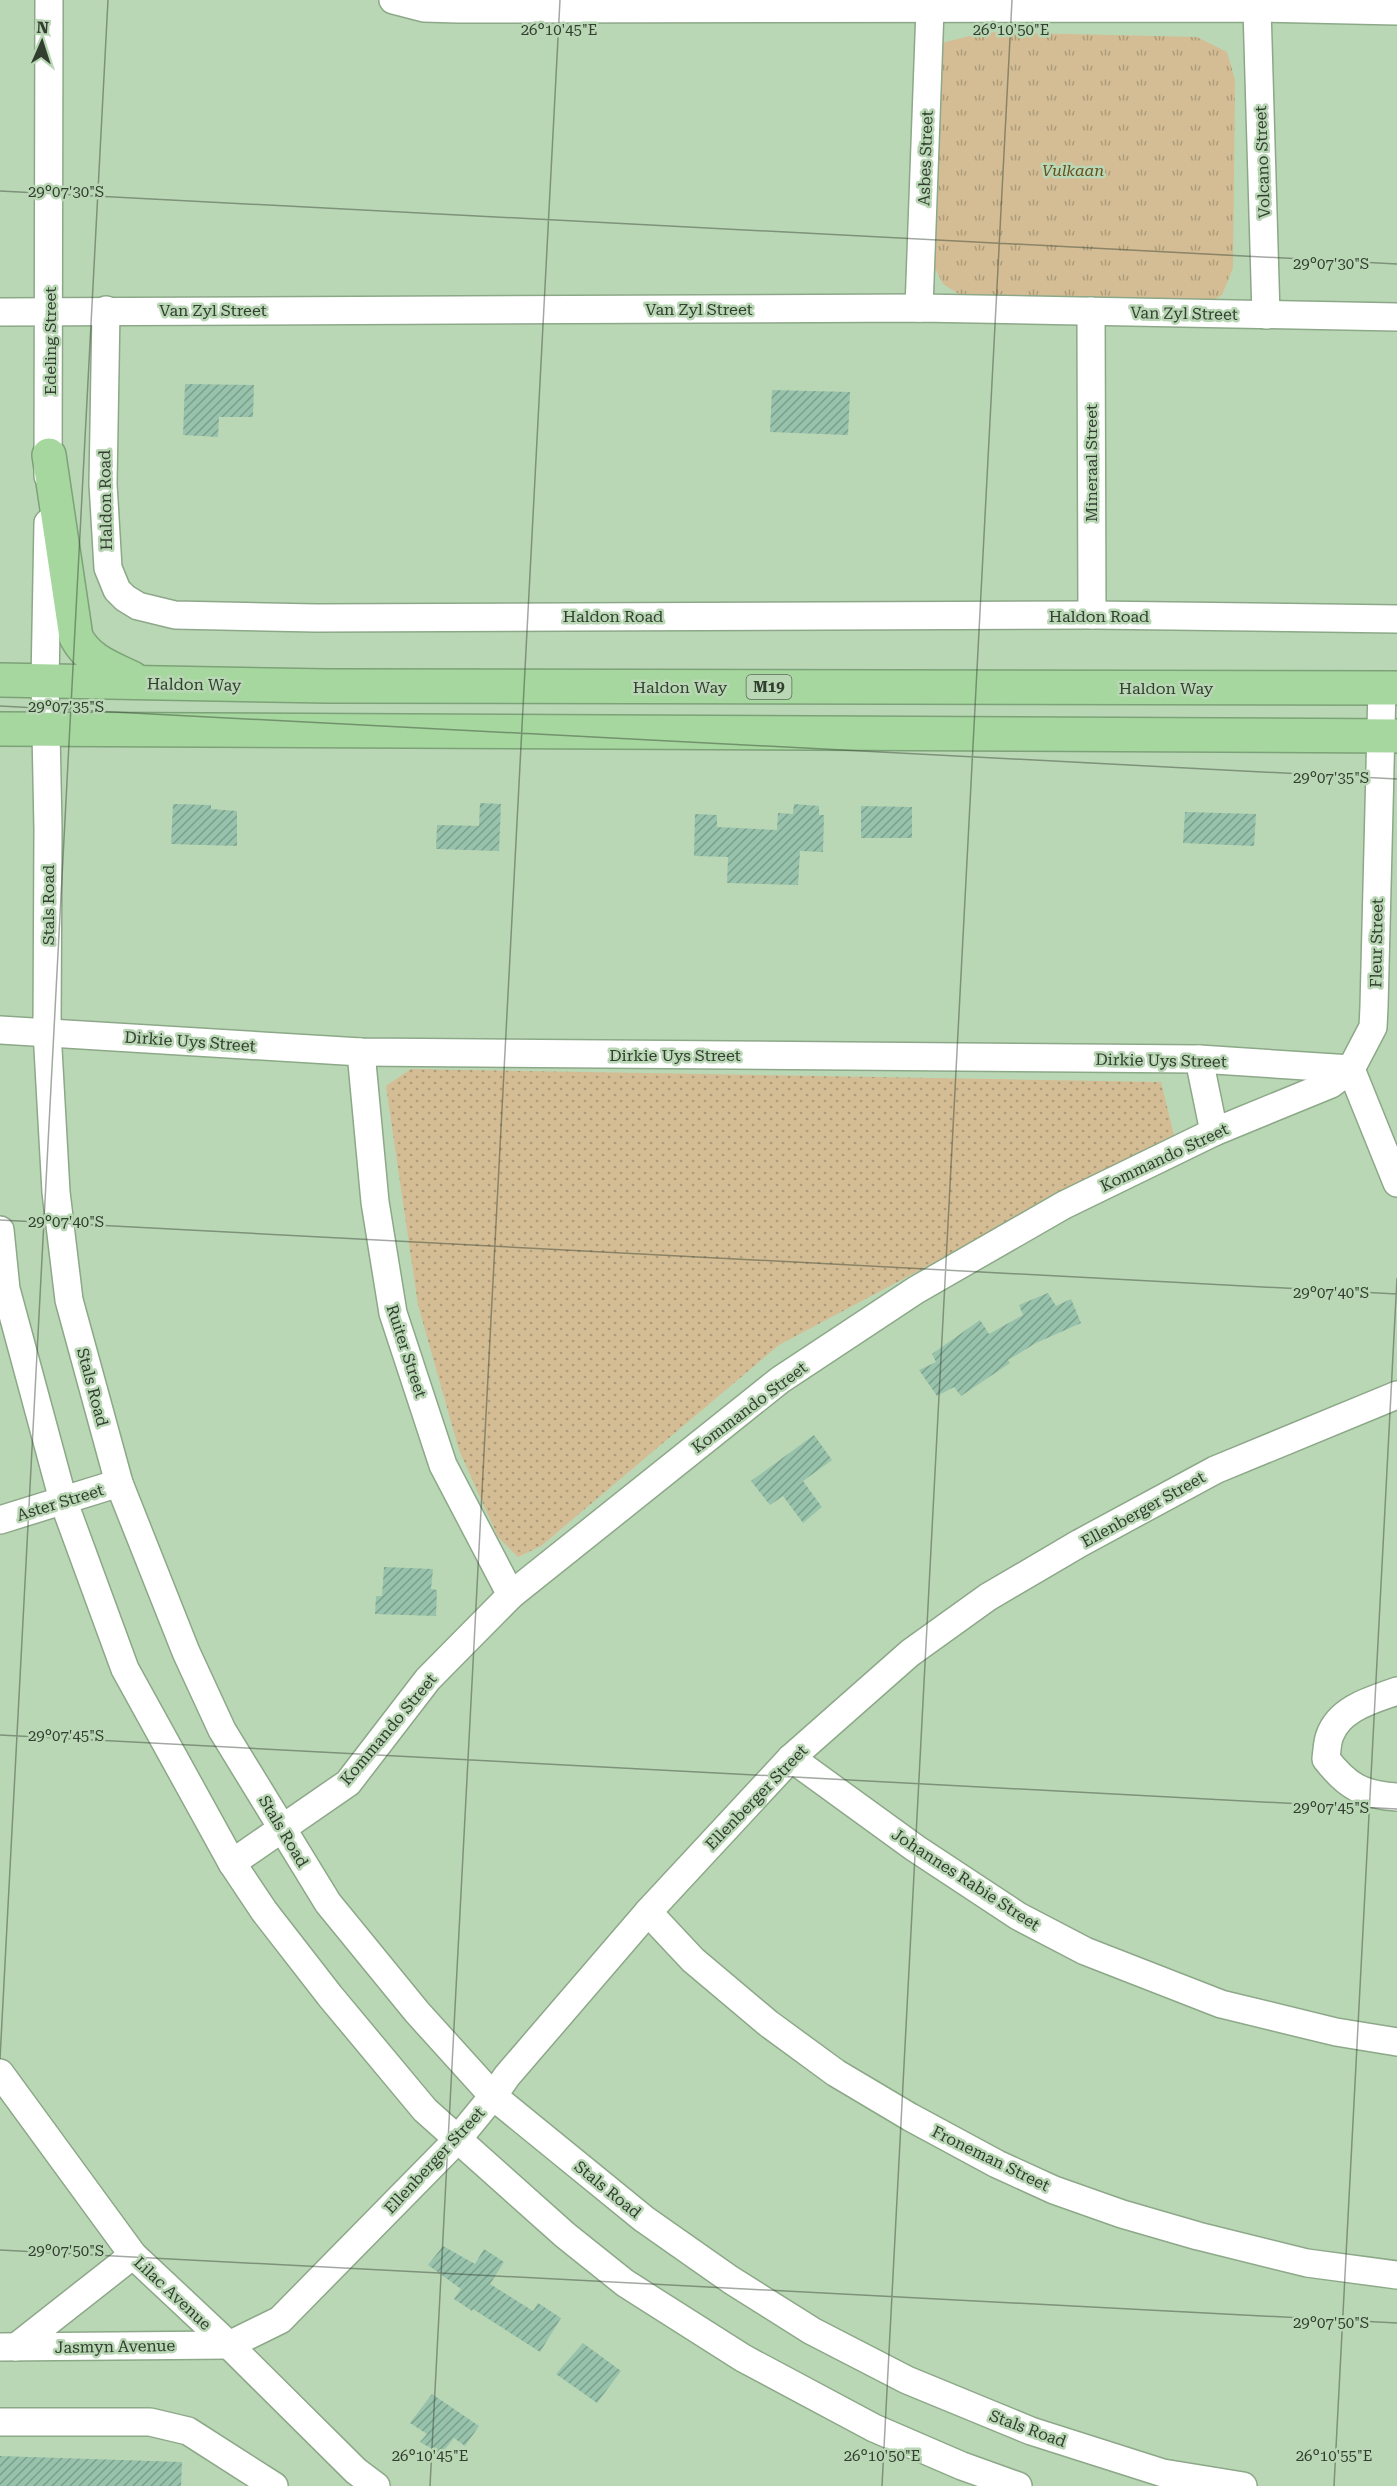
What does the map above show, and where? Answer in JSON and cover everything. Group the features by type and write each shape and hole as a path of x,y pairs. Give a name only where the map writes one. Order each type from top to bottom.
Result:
{"highway":[{"path":"49,455 76,637 96,662 141,682"},
{"name":"Haldon Way","path":"0,680 438,687 1389,688"},
{"path":"438,687 439,731"},
{"path":"678,687 678,732"},
{"path":"1022,734 1024,687"},
{"path":"0,729 1389,736"}],"street":[{"name":"Edeling Street","path":"45,682 50,311 49,0"},
{"path":"393,0 424,8 458,9 1257,8 1397,10"},
{"name":"Volcano Street","path":"1257,8 1266,315"},
{"name":"Asbes Street","path":"920,308 930,9"},
{"name":"Van Zyl Street","path":"0,312 920,308 1397,317"},
{"name":"Haldon Road","path":"106,310 104,484 108,567 117,590 125,598 138,606 154,611 175,615 316,618 1092,615 1397,619"},
{"name":"Mineraal Street","path":"1092,311 1092,615"},
{"name":"Stals Road","path":"45,682 48,830 47,1031 56,1192 69,1300 119,1483 186,1652 222,1730 328,1903 417,2012 494,2096 644,2219 730,2280 812,2331 907,2380 1031,2432 1161,2479 1243,2486"},
{"name":"Fleur Street","path":"1351,1069 1373,1027 1386,1008 1389,688"},
{"name":"Dirkie Uys Street","path":"0,1030 47,1031 361,1052 1199,1059 1351,1069"},
{"name":"Ruiter Street","path":"361,1052 375,1202 393,1313 443,1465 511,1595"},
{"path":"1199,1059 1214,1132"},
{"path":"1351,1069 1397,1183"},
{"name":"Kommando Street","path":"232,1863 348,1783 428,1679 511,1595 780,1380 916,1290 1064,1205 1214,1132 1331,1084 1351,1069"},
{"path":"0,1230 6,1289 63,1500 125,1669 232,1863 264,1911 330,1996 425,2110 565,2235 625,2283 743,2358 874,2428 962,2466 1018,2486"},
{"name":"Ellenberger Street","path":"230,2345 280,2320 457,2140 494,2096 507,2076 648,1912 791,1758 910,1653 988,1597 1080,1543 1215,1470 1397,1395"},
{"name":"Aster Street","path":"0,1520 119,1483"},
{"path":"1397,1691 1366,1702 1341,1716 1330,1735 1326,1759 1340,1777 1359,1790 1377,1796 1397,1797"},
{"name":"Johannes Rabie Street","path":"791,1758 915,1848 1009,1910 1085,1951 1221,2004 1336,2032 1397,2042"},
{"name":"Froneman Street","path":"648,1912 693,1960 769,2024 836,2073 910,2118 997,2164 1054,2190 1112,2211 1198,2236 1308,2263 1397,2274"},
{"name":"Lilac Avenue","path":"0,2073 133,2255 230,2345 360,2481"},
{"path":"8,2348 133,2255"},
{"name":"Jasmyn Avenue","path":"8,2348 230,2345"},
{"path":"0,2422 150,2422 188,2431 274,2486"}],"green space":[{"name":"Vulkaan","path":"985,32 1197,37 1227,52 1235,80 1233,268 1222,295 1197,310 973,303 943,284 930,258 942,43"},
{"path":"411,1069 1161,1082 1174,1135 779,1345 541,1546 518,1557 498,1537 459,1450 418,1305 386,1086"}],"building":[{"path":"185,384 254,385 253,417 219,417 218,437 183,435"},
{"path":"772,390 850,392 848,435 770,432"},
{"path":"480,803 501,804 499,851 436,849 437,825 479,826"},
{"path":"173,804 211,805 211,809 237,811 237,846 171,844"},
{"path":"794,804 819,806 819,815 824,815 823,852 800,851 798,885 727,883 728,857 694,856 695,814 717,815 717,827 777,830 778,813 793,814"},
{"path":"861,806 912,807 912,838 861,838"},
{"path":"1185,812 1256,814 1254,846 1183,843"},
{"path":"1048,1293 1056,1306 1071,1299 1081,1323 1036,1343 1008,1360 1010,1363 961,1396 954,1387 937,1396 919,1370 936,1362 932,1354 980,1320 989,1334 1023,1315 1019,1305"},
{"path":"814,1435 832,1460 803,1481 822,1507 803,1523 783,1496 770,1505 751,1481"},
{"path":"384,1567 433,1569 431,1589 437,1590 436,1616 375,1614 376,1596 382,1596"},
{"path":"443,2246 475,2264 484,2249 504,2262 490,2284 533,2311 538,2303 561,2318 540,2352 454,2299 461,2289 428,2265"},
{"path":"583,2343 621,2371 597,2403 556,2374"},
{"path":"432,2394 479,2426 465,2446 454,2438 441,2454 420,2442 427,2434 410,2423"},
{"path":"0,2456 182,2462 181,2486 0,2486"}]}
